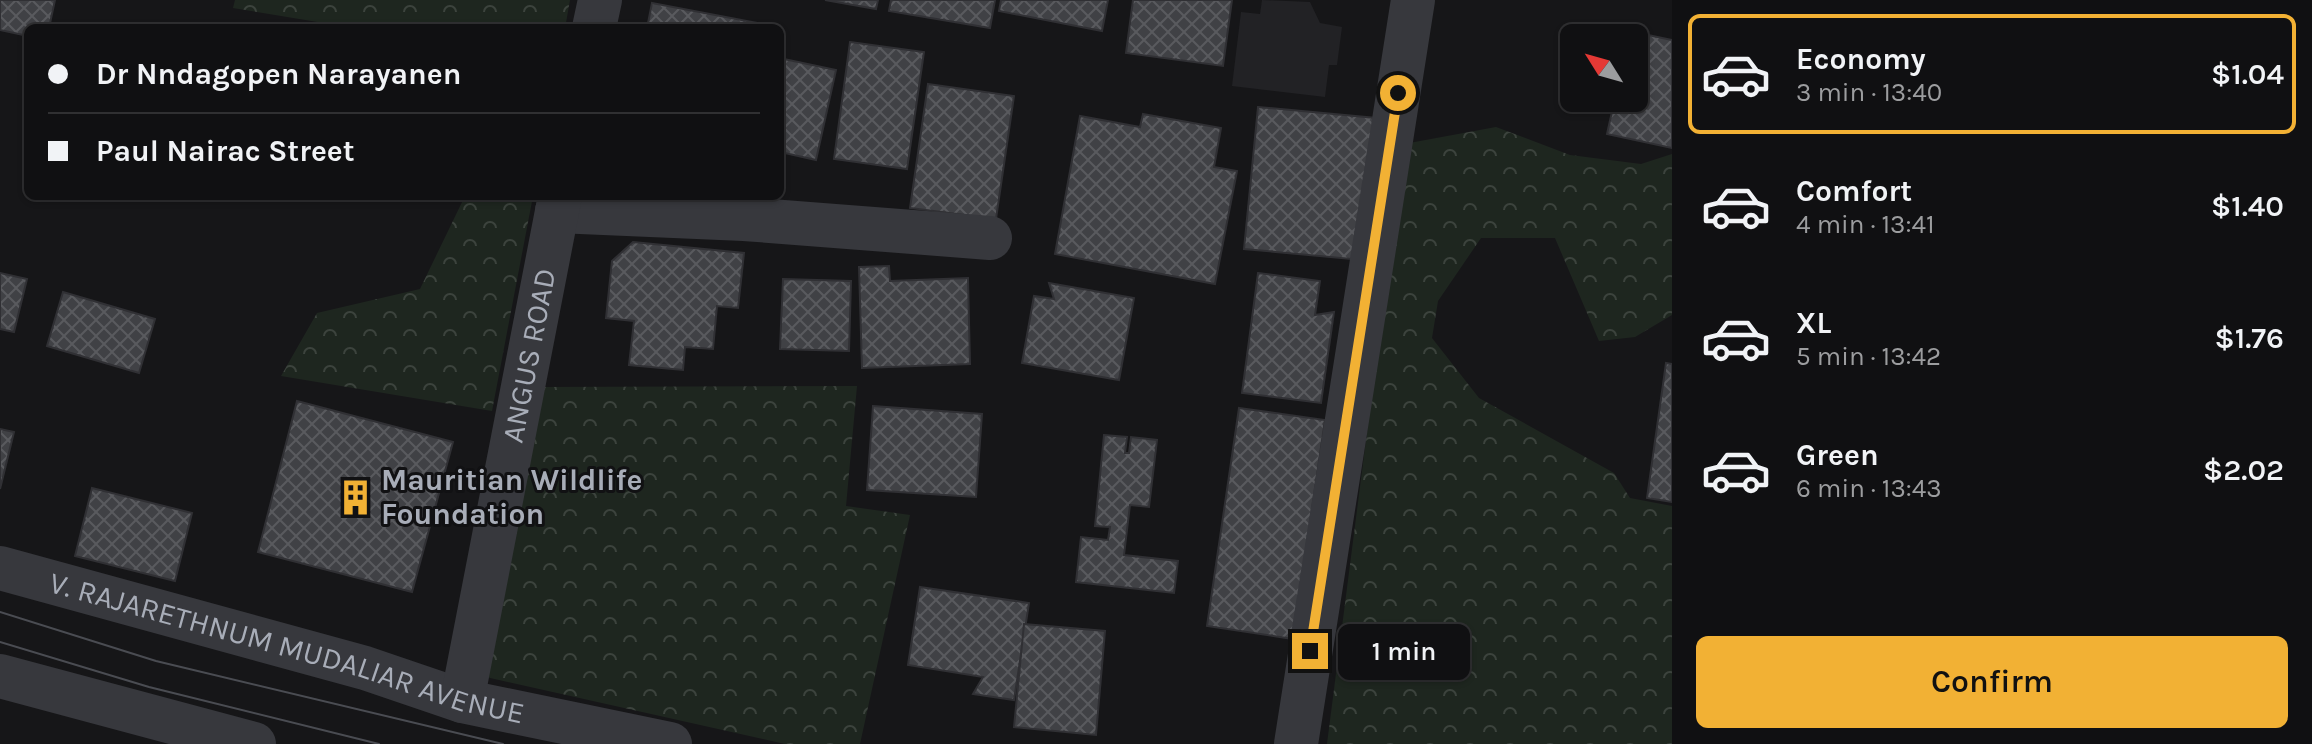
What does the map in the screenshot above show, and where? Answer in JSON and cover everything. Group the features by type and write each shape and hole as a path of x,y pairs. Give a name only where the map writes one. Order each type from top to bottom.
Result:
{"street":[{"path":"595,24 600,0"},
{"path":"1296,744 1413,0"},
{"path":"558,204 990,238"},
{"name":"ANGUS ROAD","path":"462,701 558,204"},
{"name":"V. RAJARETHNUM MUDALIAR AVENUE","path":"0,568 365,668 462,701 670,744"},
{"path":"0,676 254,744"}],"shaded area":[{"path":"1262,0 1310,2 1320,23 1342,27 1337,65 1329,65 1325,97 1232,86 1241,12 1260,14"}],"green space":[{"path":"235,0 570,0 566,24 330,24 233,8"},
{"path":"1496,127 1570,155 1641,164 1672,154 1672,315 1635,337 1599,341 1555,238 1481,238 1438,301 1432,338 1479,398 1614,473 1630,498 1672,506 1672,744 1327,744 1404,144"},
{"path":"463,200 532,200 492,411 281,376 317,313 420,289"},
{"path":"857,386 846,506 910,515 860,744 785,744 486,677 544,387"}],"building":[{"path":"0,0 55,0 50,24 24,24 24,35 0,30"},
{"path":"825,0 878,0 876,9"},
{"path":"891,0 995,0 990,28 889,11"},
{"path":"1001,0 1108,0 1102,31 999,11"},
{"path":"1133,0 1232,0 1223,66 1126,53"},
{"path":"652,3 762,24 648,24"},
{"path":"1648,35 1672,40 1672,148 1607,134 1612,112 1648,112"},
{"path":"850,42 924,52 907,169 834,159"},
{"path":"784,59 836,70 816,160 784,153"},
{"path":"928,84 1014,96 996,219 910,208"},
{"path":"1258,107 1376,118 1362,260 1244,249"},
{"path":"1143,114 1221,128 1214,167 1237,171 1215,284 1055,254 1080,116 1140,127"},
{"path":"633,242 744,253 738,308 717,306 713,349 685,347 683,370 629,365 634,321 606,318 612,261"},
{"path":"889,266 890,281 968,278 970,364 862,368 859,267"},
{"path":"0,273 27,279 14,332 0,329"},
{"path":"1258,273 1320,281 1315,315 1334,312 1321,403 1242,393"},
{"path":"783,279 851,281 849,351 780,349"},
{"path":"1049,283 1134,298 1119,380 1022,363 1034,296 1054,299"},
{"path":"63,292 155,319 139,373 47,346"},
{"path":"1666,363 1672,364 1672,502 1647,498"},
{"name":"Mauritian Wildlife Foundation","path":"297,401 453,442 412,592 258,552"},
{"path":"873,406 982,414 976,497 867,490"},
{"path":"1239,408 1325,420 1293,639 1207,626"},
{"path":"0,429 14,432 0,489"},
{"path":"1104,435 1127,437 1125,453 1129,453 1131,437 1157,440 1149,507 1130,505 1124,555 1178,561 1174,593 1076,582 1081,537 1108,540 1110,527 1095,526"},
{"path":"92,488 192,513 175,581 75,556"},
{"path":"920,587 1029,603 1014,700 973,694 983,677 908,665"},
{"path":"1024,624 1105,631 1096,735 1014,727"}],"tram line":[{"path":"0,612 156,661 503,744"},
{"path":"0,642 149,687 379,744"}],"place":[{"name":"Mauritian Wildlife Foundation","path":"355,497"}],"route":[{"path":"1310,651 1398,93"}]}
